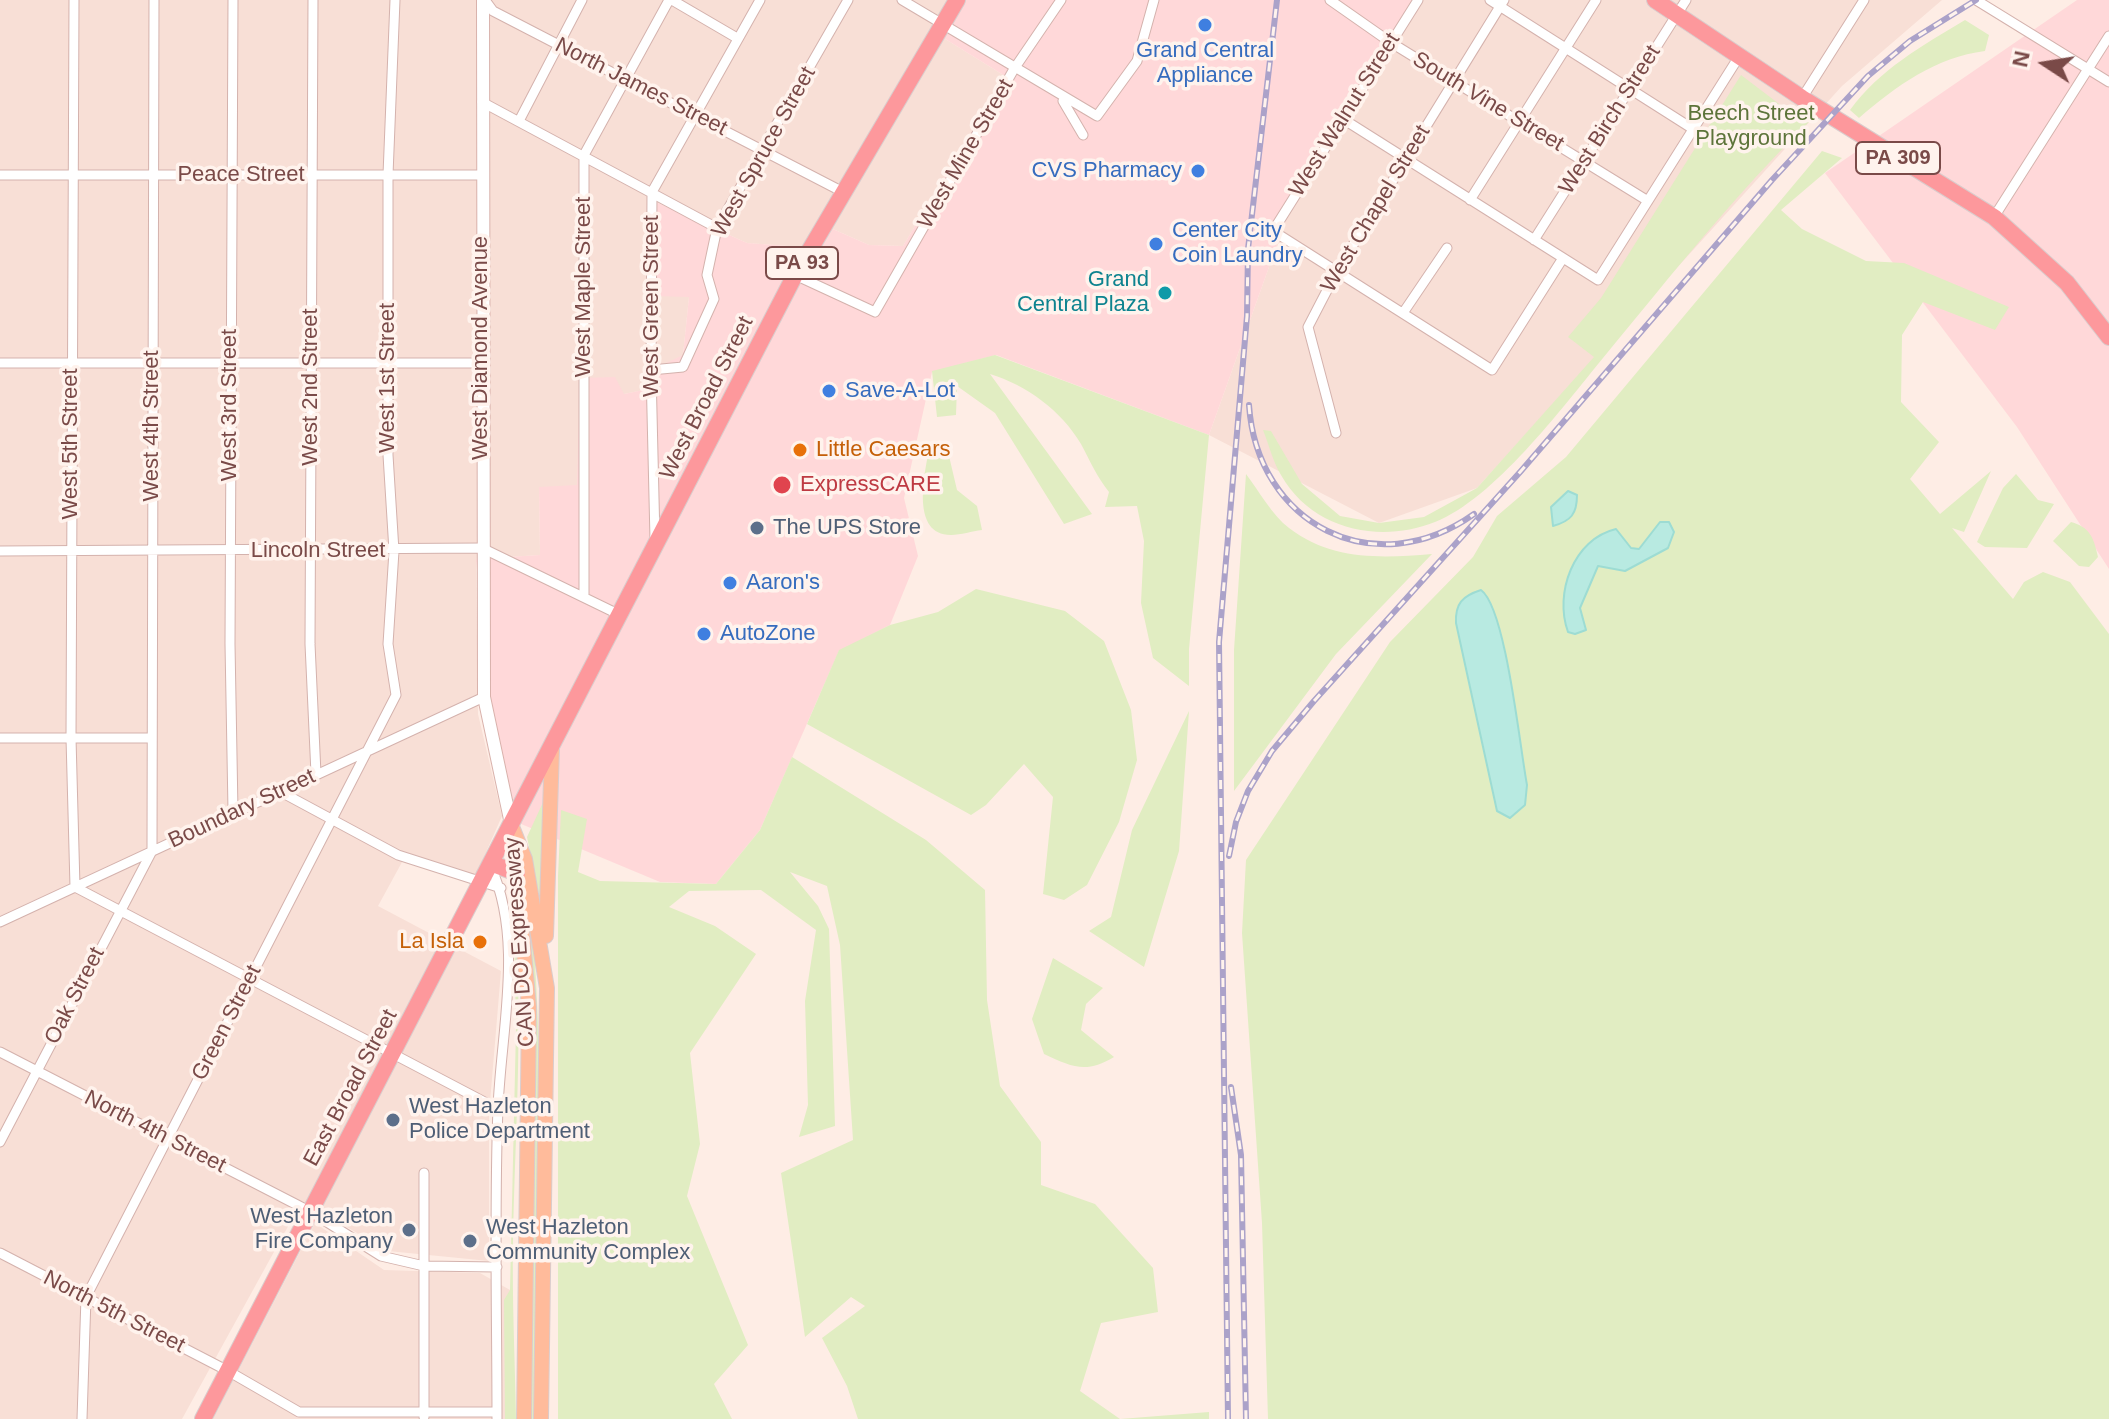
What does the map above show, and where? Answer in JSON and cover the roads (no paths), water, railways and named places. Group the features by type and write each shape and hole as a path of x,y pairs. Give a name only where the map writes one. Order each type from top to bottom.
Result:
{"highway":[{"name":"West Broad Street","path":"511,824 795,275 957,0"},
{"name":"PA 309","path":"1655,0 1682,7 1740,55 1802,98 1994,217 2067,283 2109,337"},
{"name":"East Broad Street","path":"228,1371 492,866 511,824"},
{"path":"492,866 517,873"},
{"name":"PA 93","path":"203,1419 228,1371"}],"main road":[{"path":"547,988 552,749"},
{"name":"CAN DO Expressway","path":"511,824 529,1007 524,1419"},
{"name":"CAN DO Expressway","path":"511,824 525,859 547,988 541,1419"}],"street":[{"name":"West 5th Street","path":"74,0 71,738 75,887"},
{"name":"West 4th Street","path":"152,851 154,0"},
{"name":"West 3rd Street","path":"233,0 230,175 233,811"},
{"name":"West 2nd Street","path":"313,0 310,551 316,774"},
{"name":"West 1st Street","path":"369,749 396,695 388,644 394,551 388,455 388,175 395,0"},
{"name":"North James Street","path":"484,0 493,11 843,192"},
{"name":"West Diamond Avenue","path":"484,0 481,175 484,697 511,824"},
{"path":"519,121 582,0"},
{"path":"670,0 737,38"},
{"name":"West Maple Street","path":"584,597 584,155 670,0"},
{"name":"West Green Street","path":"656,543 651,370 652,192 760,0"},
{"name":"West Spruce Street","path":"651,370 683,367 714,299 707,275 717,228 848,0"},
{"path":"902,0 1097,116 1137,61 1154,0"},
{"name":"West Mine Street","path":"795,275 875,312 1014,69 1061,0"},
{"name":"South Vine Street","path":"1330,0 1390,42 1648,201"},
{"name":"West Walnut Street","path":"1337,271 1273,231 1418,0"},
{"path":"1490,0 1502,3 1566,49 1693,129"},
{"path":"1470,200 1596,0"},
{"path":"1802,98 1864,0"},
{"path":"1976,0 2109,82"},
{"name":"West Chapel Street","path":"1336,433 1308,327 1337,271 1502,3"},
{"name":"West Birch Street","path":"1534,240 1682,7"},
{"path":"1994,217 2109,36"},
{"path":"1343,119 1598,280 1740,55"},
{"path":"1063,98 1083,135"},
{"path":"482,102 717,228"},
{"name":"Peace Street","path":"0,175 481,175"},
{"path":"1403,313 1447,248"},
{"path":"1337,271 1492,370 1563,258"},
{"path":"0,363 481,363"},
{"name":"Lincoln Street","path":"0,551 394,551 482,548 620,615"},
{"name":"Boundary Street","path":"0,922 233,811 281,792 484,697"},
{"path":"0,738 151,738"},
{"name":"Green Street","path":"86,1297 369,749"},
{"path":"281,792 398,855 482,885 501,888"},
{"name":"Oak Street","path":"0,1142 152,851"},
{"path":"492,866 501,888 509,958 498,1109 497,1416"},
{"path":"75,887 498,1109"},
{"name":"North 4th Street","path":"0,1052 311,1212 381,1256 424,1266 497,1267"},
{"path":"424,1173 424,1416"},
{"name":"North 5th Street","path":"0,1253 228,1371 299,1412 497,1416"},
{"path":"82,1419 86,1297"}],"water":[{"path":"1568,491 1577,495 1574,512 1569,519 1553,526 1551,507"},
{"path":"1660,522 1669,522 1674,532 1668,548 1625,571 1598,566 1580,608 1586,630 1575,634 1568,632 1564,617 1566,585 1578,556 1588,544 1616,529 1631,548 1639,549"},
{"path":"1481,590 1490,602 1505,650 1527,785 1525,805 1510,818 1497,811 1456,623 1461,602"}],"railway":[{"path":"1228,1419 1219,642 1247,316 1248,249 1277,0"},
{"path":"1229,856 1236,822 1248,791 1272,751 1314,701 1521,471 1772,180 1868,76 1910,41 1976,0"},
{"path":"1249,405 1257,447 1273,482 1297,511 1327,531 1361,542 1398,544 1436,535 1474,514"},
{"path":"1231,1087 1241,1155 1246,1419"}],"place":[{"name":"Grand Central Appliance","path":"1205,25"},
{"name":"CVS Pharmacy","path":"1198,171"},
{"name":"Center City Coin Laundry","path":"1156,244"},
{"name":"Grand Central Plaza","path":"1165,293"},
{"name":"Save-A-Lot","path":"829,391"},
{"name":"Little Caesars","path":"800,450"},
{"name":"ExpressCARE","path":"782,485"},
{"name":"The UPS Store","path":"757,528"},
{"name":"Aaron's","path":"730,583"},
{"name":"AutoZone","path":"704,634"},
{"name":"La Isla","path":"480,942"},
{"name":"West Hazleton Police Department","path":"393,1120"},
{"name":"West Hazleton Fire Company","path":"409,1230"},
{"name":"West Hazleton Community Complex","path":"470,1241"}],"park label":[{"name":"Beech Street Playground","path":"1751,126"}]}
